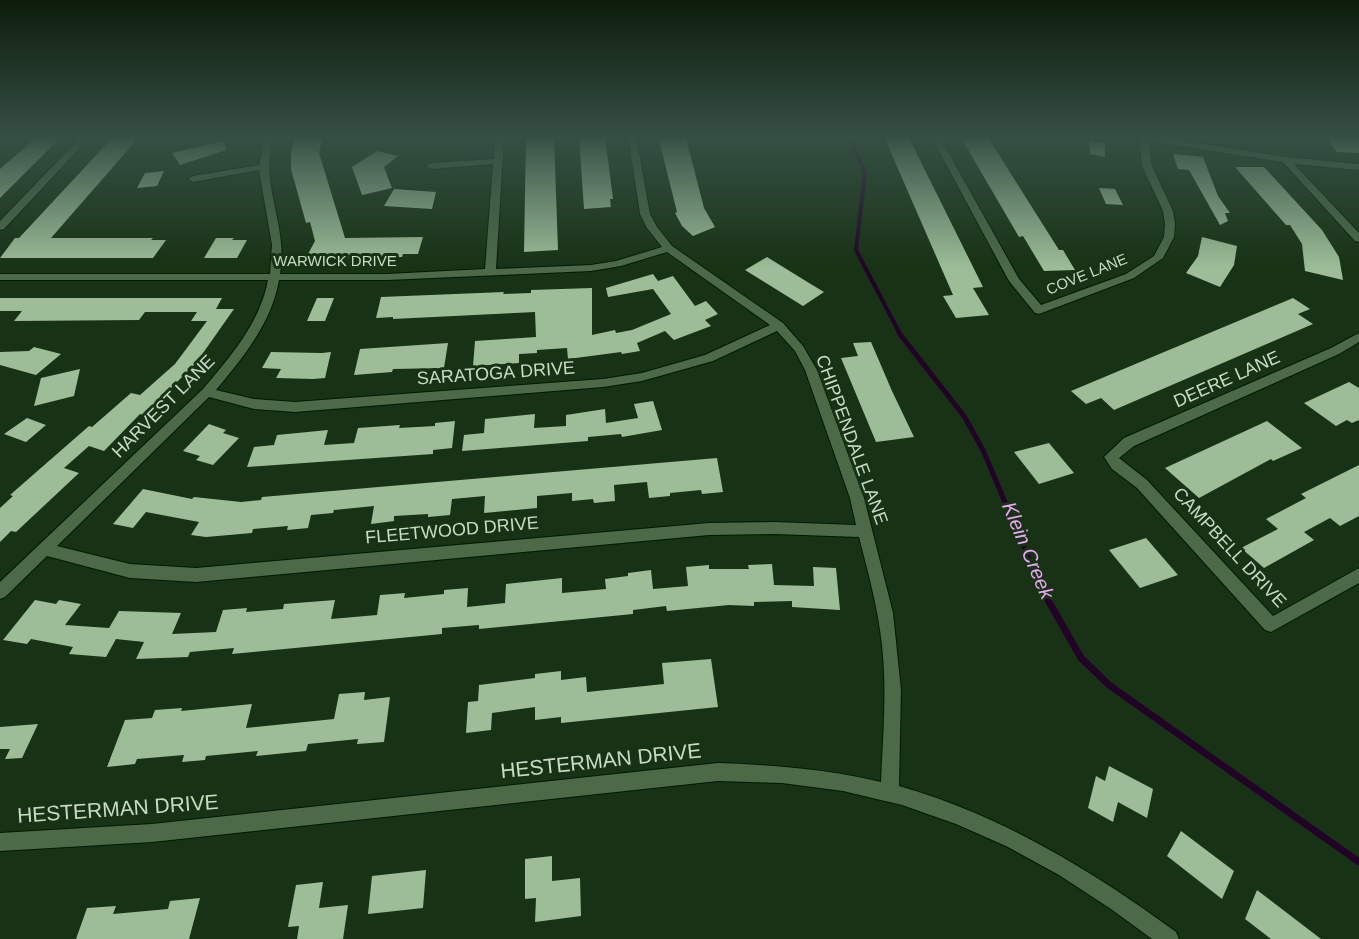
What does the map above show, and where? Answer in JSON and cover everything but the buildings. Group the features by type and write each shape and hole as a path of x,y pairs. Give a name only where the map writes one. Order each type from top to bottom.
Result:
{"street":[{"path":"0,226 45,180"},
{"name":"HARVEST LANE","path":"0,592 207,392 228,368 255,329 266,309 275,278 277,244 264,180"},
{"path":"490,272 497,180"},
{"name":"CHIPPENDALE LANE","path":"639,180 645,214 652,228 668,248 779,326 799,349 811,370 856,498 885,613 893,690 890,792"},
{"name":"COVE LANE","path":"958,180 1014,281 1040,310 1130,276 1158,258 1169,237 1170,224 1168,211 1153,180"},
{"path":"1304,180 1359,239"},
{"name":"WARWICK DRIVE","path":"0,277 387,277 591,268 624,262 668,248"},
{"name":"SARATOGA DRIVE","path":"207,392 254,405 295,407 603,383 671,370 709,358 779,326"},
{"name":"DEERE LANE","path":"1111,457 1129,442 1335,351 1359,337"},
{"name":"CAMPBELL DRIVE","path":"1111,457 1117,465 1142,484 1271,626 1359,575"},
{"name":"FLEETWOOD DRIVE","path":"45,549 130,571 196,574 709,529 776,528 865,531"},
{"name":"HESTERMAN DRIVE","path":"0,842 152,833 718,772 797,774 890,792 986,826 1042,854 1098,888 1170,939"}],"waterway":[{"name":"Klein Creek","path":"864,180 856,250 900,334"},
{"name":"Klein Creek","path":"899,333 964,416 983,450 1044,595"},
{"name":"Klein Creek","path":"1044,593 1081,658 1109,685 1359,862"}]}
